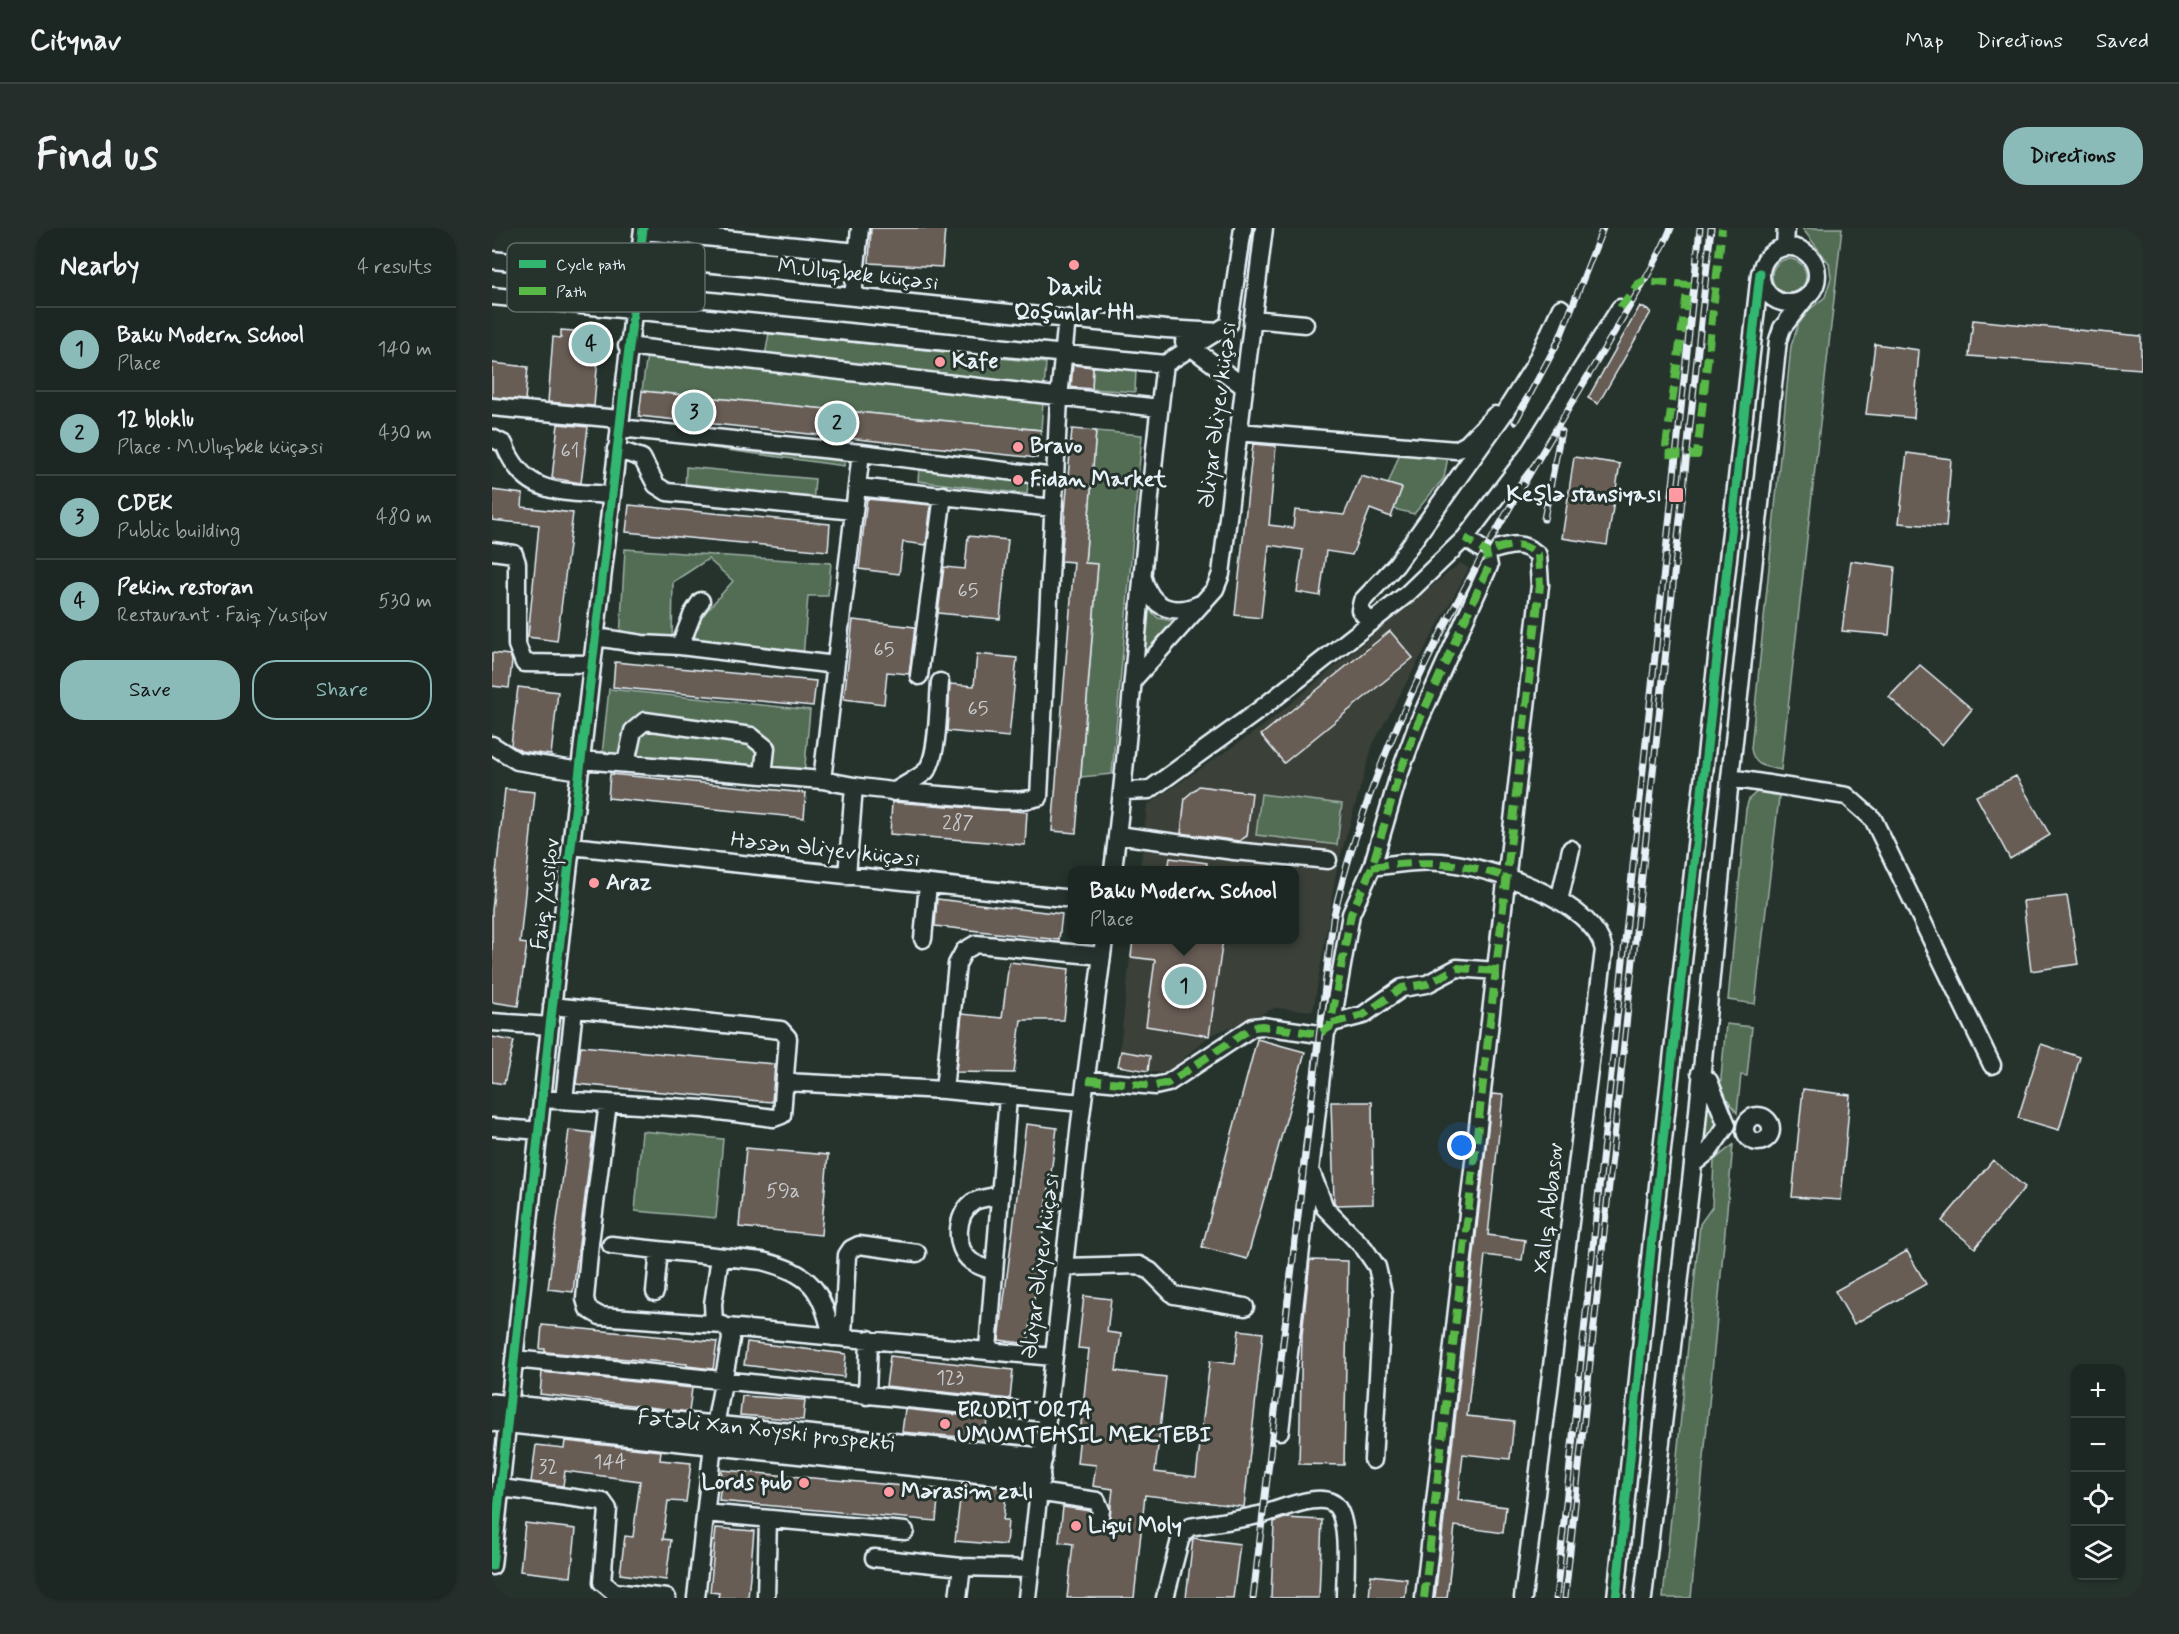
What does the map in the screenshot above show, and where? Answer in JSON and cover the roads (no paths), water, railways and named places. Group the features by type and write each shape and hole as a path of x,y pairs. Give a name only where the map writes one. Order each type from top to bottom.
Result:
{"main road":[{"name":"Fətəli Xan Xoyski prospekti","path":"500,1413 714,1435 1039,1476"}],"street":[{"path":"853,297 860,228"},
{"name":"Əliyar Əliyev küçəsi","path":"1165,364 1220,332 1229,324 1232,317 1243,228"},
{"name":"Əliyar Əliyev küçəsi","path":"1135,678 1215,589 1221,574 1264,228"},
{"path":"1785,247 1786,228"},
{"path":"643,229 858,252"},
{"path":"1616,1598 1652,1239 1760,273 1767,256 1785,247 1804,251 1816,266 1815,285 1782,328 1778,340 1730,778 1693,1164 1643,1598"},
{"name":"M.Uluqbek küçəsi","path":"492,260 507,261"},
{"path":"1760,273 1765,290 1778,302 1796,303 1804,300"},
{"name":"M.Uluqbek küçəsi","path":"705,281 1166,329 1220,332"},
{"path":"492,296 507,297"},
{"path":"1371,623 1360,610 1362,601 1402,557 1503,415 1534,366 1562,308"},
{"path":"1122,791 1140,792 1158,784 1304,677 1407,594 1465,538 1527,456 1620,308"},
{"name":"Faiq Yusifov","path":"492,1566 501,1488 500,1413 514,1359 632,312"},
{"path":"661,312 1165,364 1142,572 1135,678 1114,866"},
{"path":"492,745 517,761 580,766 626,763 822,780 894,792 985,799 1030,800 1039,797 1059,398 1067,318"},
{"path":"1252,319 1305,324"},
{"path":"1166,329 1244,386"},
{"path":"627,346 1159,408"},
{"path":"492,407 1055,477"},
{"path":"1238,432 1456,450 1467,444 1491,416 1503,415"},
{"path":"492,438 504,444 515,468 534,485 556,491 610,495"},
{"path":"616,449 642,458 651,470 656,485 667,492 854,511"},
{"path":"822,780 861,453"},
{"path":"857,487 1054,508"},
{"path":"919,676 943,495"},
{"path":"1280,1431 1310,1167 1329,1028 1351,914 1372,867 1398,778 1417,726 1489,566 1486,552 1465,538"},
{"path":"1424,1598 1507,877 1540,566 1538,555 1527,545 1510,545 1486,552"},
{"path":"492,551 514,554 517,563 518,645 524,663 591,664"},
{"path":"1142,572 1148,594 1157,604 1184,609 1204,602"},
{"path":"680,646 693,613 701,601"},
{"path":"596,637 835,665"},
{"path":"894,792 925,771 930,762 940,682"},
{"path":"626,763 633,731 645,721 752,736 766,748 763,775"},
{"path":"1730,778 1848,796 1873,819 1992,1065"},
{"path":"846,876 854,786"},
{"path":"1118,835 1234,851 1328,860"},
{"name":"Həsən Əliyev küçəsi","path":"572,846 1068,898"},
{"path":"1559,901 1571,849"},
{"name":"Xalıq Abbasov","path":"1372,867 1419,861 1442,862 1474,867 1507,877 1559,901 1597,930 1604,950 1523,1598"},
{"path":"923,939 928,884"},
{"path":"944,1090 957,964 964,951 976,944 1103,948"},
{"name":"Əliyar Əliyev küçəsi","path":"1027,1598 1082,1104 1103,948"},
{"path":"1087,1080 1155,1086 1168,1083 1253,1027 1262,1026 1319,1034 1363,1015 1402,988 1427,984 1457,968 1496,971"},
{"path":"542,1099 703,1109 778,1118 782,1115 788,1038 781,1030 552,1006"},
{"path":"564,1100 574,1009"},
{"path":"492,1022 550,1026"},
{"path":"1693,1164 1736,1126 1709,1081 1700,1073"},
{"path":"784,1082 944,1090 1082,1104"},
{"path":"988,1349 1008,1097"},
{"path":"608,1103 585,1299 588,1309 600,1316 988,1349 1053,1357"},
{"path":"492,1127 540,1131"},
{"path":"1310,1167 1325,1208 1364,1248 1377,1268 1383,1293 1373,1460"},
{"path":"993,1271 971,1261 963,1252 959,1243 960,1218 973,1202 1000,1195"},
{"path":"611,1245 762,1261 785,1267 805,1276 826,1306 837,1336"},
{"path":"837,1336 848,1256 851,1249 859,1245 917,1253"},
{"path":"655,1292 659,1251"},
{"path":"696,1598 714,1435 731,1339 720,1326 713,1304 720,1257"},
{"path":"1064,1267 1139,1265 1150,1271 1174,1295 1183,1299 1245,1307"},
{"path":"867,1396 869,1339"},
{"path":"514,1359 1046,1413"},
{"path":"1039,1476 1094,1500 1100,1505 1099,1521"},
{"path":"501,1488 603,1502 608,1509 602,1582 614,1592 668,1598"},
{"path":"1165,1598 1180,1540 1190,1527 1261,1515 1297,1502 1329,1501 1337,1506 1344,1521 1345,1598"},
{"path":"705,1513 905,1531"},
{"path":"766,1598 768,1519"},
{"path":"874,1558 962,1567 1030,1569"},
{"path":"958,1598 962,1567"}],"railway":[{"path":"1515,422 1559,340 1603,228"},
{"path":"1253,1598 1333,919 1350,855 1395,731 1451,613 1515,498 1660,253 1671,228"},
{"path":"1556,1598 1700,228"},
{"path":"1565,1598 1711,228"},
{"path":"1544,519 1561,431"}],"place":[{"name":"Daxili Qoşunlar HH","path":"1074,265"},
{"name":"Pekin restoran","path":"591,344"},
{"name":"Kafe","path":"940,362"},
{"name":"CDEK","path":"694,412"},
{"name":"12 bloklu","path":"837,423"},
{"name":"Bravo","path":"1018,447"},
{"name":"Fidan Market","path":"1018,480"},
{"name":"Keşlə stansiyası","path":"1676,495"},
{"name":"Araz","path":"594,883"},
{"name":"Baku Modern School","path":"1184,986"},
{"name":"ERUDIT ORTA UMUMTEHSIL MEKTEBI","path":"945,1424"},
{"name":"Lords pub","path":"804,1483"},
{"name":"Mərasim zalı","path":"889,1492"},
{"name":"Liqui Moly","path":"1076,1526"}]}
